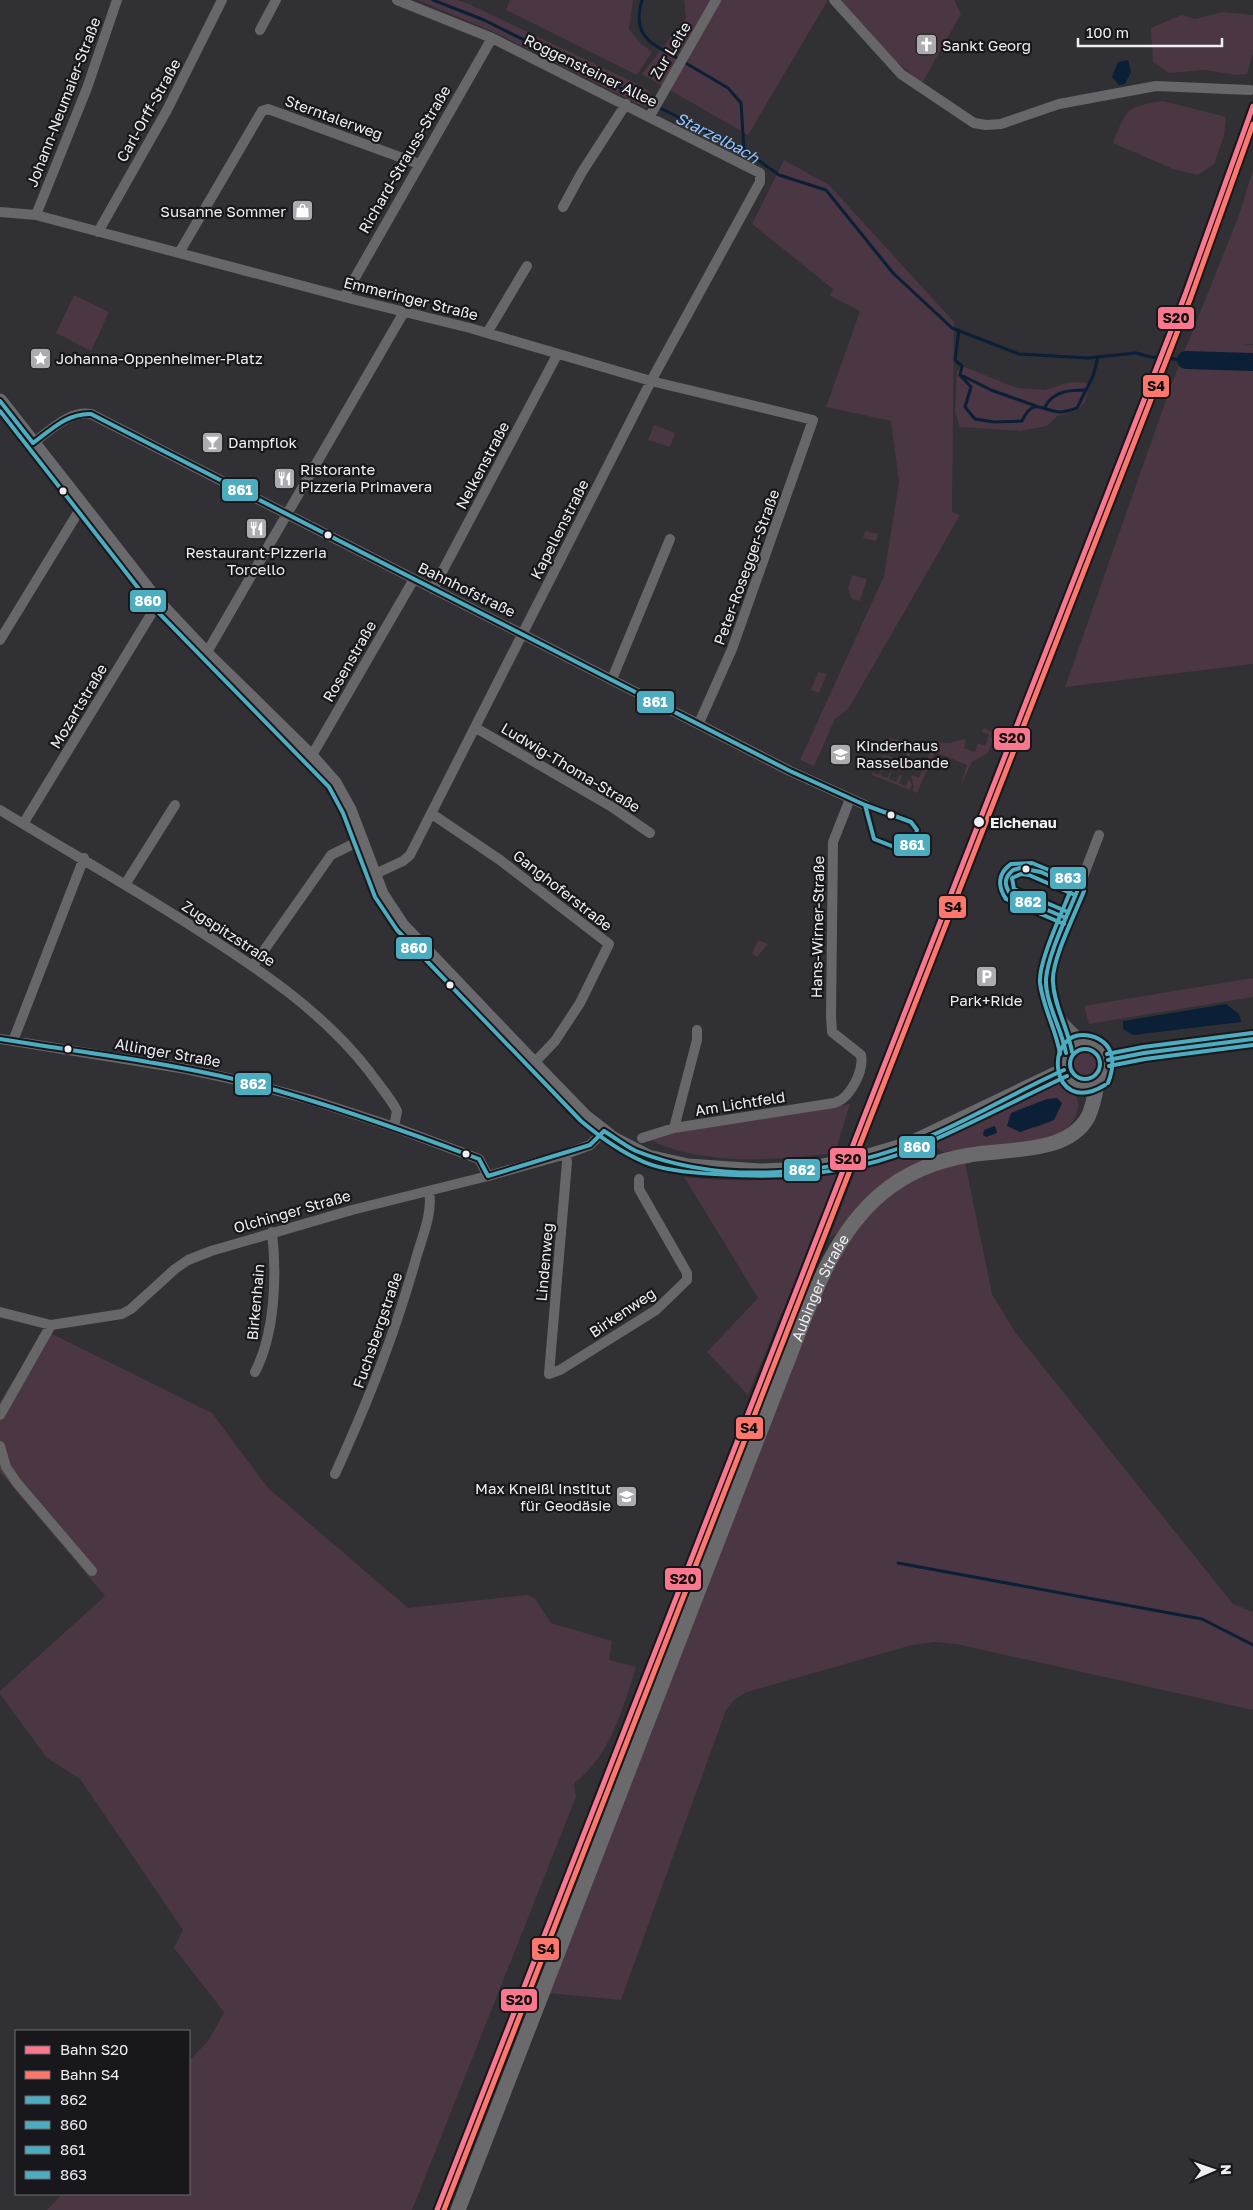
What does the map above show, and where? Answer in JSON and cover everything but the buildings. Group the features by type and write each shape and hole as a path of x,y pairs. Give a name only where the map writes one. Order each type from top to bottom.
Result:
{"main road":[{"path":"3,409 33,443 158,603 206,654 311,757 343,796 373,876 388,906 402,926 585,1117 635,1152 668,1163 688,1166 760,1171 807,1168 884,1153 936,1133 1064,1070"},
{"path":"1108,1060 1144,1053 1253,1039"},
{"path":"1083,1042 1096,1044 1106,1054 1108,1060 1106,1074 1090,1086 1072,1083 1064,1070 1066,1052 1073,1045 1083,1042"},
{"name":"Aubinger Straße","path":"458,2210 782,1375 837,1247 849,1227 870,1204 909,1175 934,1164 957,1157 1046,1146 1071,1134 1079,1121 1090,1086"}],"street":[{"name":"Johann-Neumaier-Straße","path":"36,215 87,88 118,0"},
{"name":"Carl-Orff-Straße","path":"98,232 167,110 222,0"},
{"path":"260,30 276,0"},
{"name":"Roggensteiner Allee","path":"397,0 492,38 626,104 651,113 760,173 760,182"},
{"name":"Zur Leite","path":"651,113 688,52 716,0"},
{"path":"834,0 901,74 974,123 986,125 1001,124 1059,104 1156,86 1221,87 1250,90"},
{"name":"Richard-Strauss-Straße","path":"344,297 418,164 492,38"},
{"path":"564,206 626,104"},
{"name":"Sterntalerweg","path":"179,253 262,111 268,109 418,164"},
{"name":"Kapellenstraße","path":"373,876 403,861 410,855 651,382 760,182"},
{"name":"Emmeringer Straße","path":"0,212 36,215 344,297 488,333 651,382 814,420"},
{"path":"488,333 527,266"},
{"path":"206,654 404,312"},
{"name":"Nelkenstraße","path":"433,589 557,355"},
{"name":"Bahnhofstraße","path":"33,443 74,414 82,412 91,414 433,589 865,806"},
{"name":"Peter-Rosegger-Straße","path":"700,723 732,649 814,420"},
{"path":"0,640 82,506"},
{"path":"612,679 670,539"},
{"name":"Rosenstraße","path":"311,757 414,579"},
{"name":"Mozartstraße","path":"23,824 158,603"},
{"name":"Ludwig-Thoma-Straße","path":"476,728 612,806 650,833"},
{"name":"Hans-Wirner-Straße","path":"842,1100 849,1093 861,1064 861,1055 854,1048 837,1038 832,1032 831,1016 833,842 850,799"},
{"path":"126,884 175,805"},
{"name":"Zugspitzstraße","path":"0,810 126,884 295,995 349,1046 394,1106 396,1119 394,1127"},
{"name":"Ganghoferstraße","path":"432,814 500,860 609,944 580,1003 555,1041 534,1063"},
{"path":"1066,1052 1057,1015 1049,998 1046,980 1050,961 1099,835"},
{"path":"253,966 332,855 361,840"},
{"path":"13,1041 84,858"},
{"path":"1066,918 1010,894 1006,884 1008,874 1016,868 1026,867 1078,889"},
{"path":"1057,1015 1083,1042"},
{"path":"674,1128 697,1040 697,1030"},
{"name":"Allinger Straße","path":"0,1039 212,1074 312,1100 394,1127 479,1159 488,1176"},
{"name":"Am Lichtfeld","path":"642,1138 674,1128 842,1100"},
{"name":"Olchinger Straße","path":"0,1312 50,1325 122,1314 131,1309 174,1269 188,1260 272,1232 566,1154 590,1145 604,1132"},
{"name":"Lindenweg","path":"549,1374 567,1162 566,1154"},
{"name":"Birkenweg","path":"549,1374 560,1370 656,1310 686,1280 687,1273 639,1189 639,1179"},
{"name":"Fuchsbergstraße","path":"335,1474 369,1399 400,1316 424,1230 431,1199 429,1191"},
{"name":"Birkenhain","path":"255,1372 264,1354 270,1334 274,1252 272,1232"},
{"path":"0,1414 50,1325"},
{"path":"0,1446 6,1467 17,1483 92,1571"}],"shaded area":[{"path":"418,0 458,0 469,4 637,84 649,91 653,101 649,107 644,107 496,33"},
{"path":"510,0 633,0 629,29 639,42 652,52 637,75 506,10"},
{"path":"684,0 828,0 748,135 642,74 686,18"},
{"path":"838,0 954,0 961,14 922,83 876,45"},
{"path":"1222,12 1253,15 1253,53 1247,74 1237,75 1205,70 1169,73 1153,62 1151,28 1181,15 1195,19"},
{"path":"1163,101 1226,117 1224,136 1214,164 1198,175 1173,169 1113,143 1121,123 1129,111 1141,105"},
{"path":"784,160 829,185 954,322 952,512 960,515 849,708 835,719 814,766 800,760 884,576 899,482 891,421 826,407 860,311 830,296 833,289 752,224"},
{"path":"1253,170 1253,344 1243,344 1253,345 1253,664 1065,687 1173,380 1238,218"},
{"path":"74,295 109,312 91,351 56,333"},
{"path":"962,366 1017,388 1045,390 1070,382 1090,383 1085,402 1076,411 1057,416 1047,426 1020,431 960,427 955,412 957,371"},
{"path":"654,425 675,433 670,447 648,440"},
{"path":"865,531 878,534 876,541 863,538"},
{"path":"852,575 867,579 860,601 852,599 848,589"},
{"path":"818,672 827,674 819,693 811,690"},
{"path":"984,728 992,732 990,737 993,738 988,753 972,762 960,786 967,765 935,752 917,793 912,791 914,786 911,777 912,775 919,778 925,764 918,761 919,758 926,761 932,748 925,745 928,742 949,743 964,739 966,741 964,748 975,752 978,743 985,746 989,735 982,732"},
{"path":"888,738 912,742 903,745 891,743 886,751 879,752"},
{"path":"913,746 908,760 903,765 880,756 885,755 903,761 909,747"},
{"path":"876,766 874,773 878,775 882,769 880,775 887,778 890,772 892,772 889,779 896,782 899,775 902,776 899,783 906,786 909,779 912,785 910,790 872,775"},
{"path":"758,940 768,944 757,957 752,954"},
{"path":"1253,978 1253,997 1089,1024 1084,1006"},
{"path":"1086,1048 1098,1053 1103,1065 1098,1077 1086,1082 1074,1077 1069,1065 1074,1053"},
{"path":"1052,1084 1064,1086 1072,1090 1077,1097 1077,1114 1072,1122 1066,1129 1049,1138 1023,1143 989,1145 943,1152 937,1148 932,1150 934,1157 829,1239 856,1170 916,1152","holes":["1062,1103 1054,1120 1033,1129"]},
{"path":"850,1104 835,1153 774,1159 733,1159 693,1154 673,1149 652,1140 656,1135"},
{"path":"965,1162 992,1294 1015,1332 1233,1604 1253,1612 1253,1710 956,1644 934,1642 912,1645 747,1692 734,1700 726,1710 621,2000 548,1993 827,1276 863,1221 884,1199 909,1183"},
{"path":"839,1174 748,1395 707,1352 758,1298 684,1177 761,1180"},
{"path":"44,1330 212,1413 268,1488 408,1608 527,1595 535,1599 551,1623 612,1641 609,1660 636,1667 614,1731 606,1746 597,1760 574,1783 576,1797 412,2210 47,2210 61,2195 190,2195 190,2060 209,2040 224,2012 174,1948 183,1930 80,1779 47,1758 0,1694 0,1691 105,1596 0,1472 0,1402"}],"water":[{"path":"1128,60 1131,72 1125,84 1119,85 1112,77 1118,62"},
{"path":"1226,1004 1239,1014 1241,1022 1133,1035 1123,1029 1123,1021"},
{"path":"1057,1098 1062,1103 1054,1120 1020,1132 1007,1126 1011,1113 1047,1099"},
{"path":"995,1126 997,1133 986,1137 983,1135 984,1130"}],"waterway":[{"name":"Starzelbach","path":"433,0 484,20 744,150 779,175 826,190 893,273 952,328 1019,354 1088,358 1136,353 1151,357 1186,360"},
{"path":"642,0 639,23 646,38 660,49 679,59"},
{"path":"684,62 728,88 741,103 744,150"},
{"name":"Starzelbach","path":"959,330 955,360 962,366 960,375 971,387 965,407 975,419 994,422 1022,421 1026,413 1034,407 1060,412 1077,408 1093,376 1098,357"},
{"name":"Starzelbach","path":"1186,360 1253,362"},
{"name":"Starzelbach","path":"963,376 991,390 1036,406"},
{"name":"Starzelbach","path":"1045,407 1052,398 1062,392 1086,390"},
{"path":"898,1563 1202,1619 1253,1645"}],"rail line":[{"name":"S20","path":"437,2210 1185,295 1253,106"},
{"name":"S4","path":"444,2210 1191,297 1253,124"}],"transit line":[{"name":"861","path":"0,401 33,443"},
{"name":"860","path":"0,411 153,607 329,787 343,813 375,897 397,930 581,1121 619,1149 652,1165 688,1172 765,1176 840,1170 865,1165 913,1149 1067,1076"},
{"name":"861","path":"33,443 67,419 82,414 91,414 790,771 865,805"},
{"name":"861","path":"865,805 911,822 917,830 914,844 902,850 874,839 865,805"},
{"name":"863","path":"1064,924 1006,899 1000,885 1003,871 1011,864 1032,863 1081,883"},
{"name":"862","path":"1066,918 1010,894 1006,884 1007,878 1013,870 1020,868 1041,872 1078,889"},
{"name":"860","path":"1068,912 1014,889 1012,878 1021,874 1029,875 1075,895"},
{"name":"863","path":"1060,1054 1042,992 1040,973 1052,935 1072,887"},
{"name":"862","path":"1066,1053 1048,997 1046,979 1054,946 1078,889"},
{"name":"860","path":"1072,1052 1056,1000 1053,973 1065,936 1084,891"},
{"name":"863","path":"1107,1054 1143,1047 1252,1033"},
{"name":"860","path":"1105,1085 1086,1092 1072,1090 1063,1082 1058,1069 1059,1055 1064,1044 1075,1036 1091,1036 1104,1043 1109,1048 1112,1061 1111,1075 1108,1083"},
{"name":"862","path":"0,1039 179,1067 269,1088 360,1116 479,1159 488,1176"},
{"name":"862","path":"1108,1060 1144,1053 1253,1039"},
{"name":"860","path":"1109,1066 1145,1059 1253,1045"},
{"name":"863","path":"1085,1049 1096,1053 1100,1064 1096,1075 1085,1079 1074,1075 1070,1064 1074,1053 1085,1049"},
{"name":"862","path":"604,1131 636,1151 669,1162 703,1169 738,1172 774,1172 809,1169 878,1155 911,1144 950,1127 1064,1070"},
{"name":"862","path":"488,1176 590,1145 604,1131"}],"place":[{"name":"Sankt Georg","path":"926,45"},
{"name":"Susanne Sommer","path":"302,211"},
{"name":"Johanna-Oppenheimer-Platz","path":"40,358"},
{"name":"Dampflok","path":"212,442"},
{"name":"Ristorante Pizzeria Primavera","path":"284,478"},
{"name":"Restaurant-Pizzeria Torcello","path":"256,529"},
{"name":"Kinderhaus Rasselbande","path":"840,754"},
{"name":"Eichenau","path":"979,822"},
{"name":"Park+Ride","path":"986,977"},
{"name":"Max Kneißl Institut für Geodäsie","path":"627,1497"}]}
